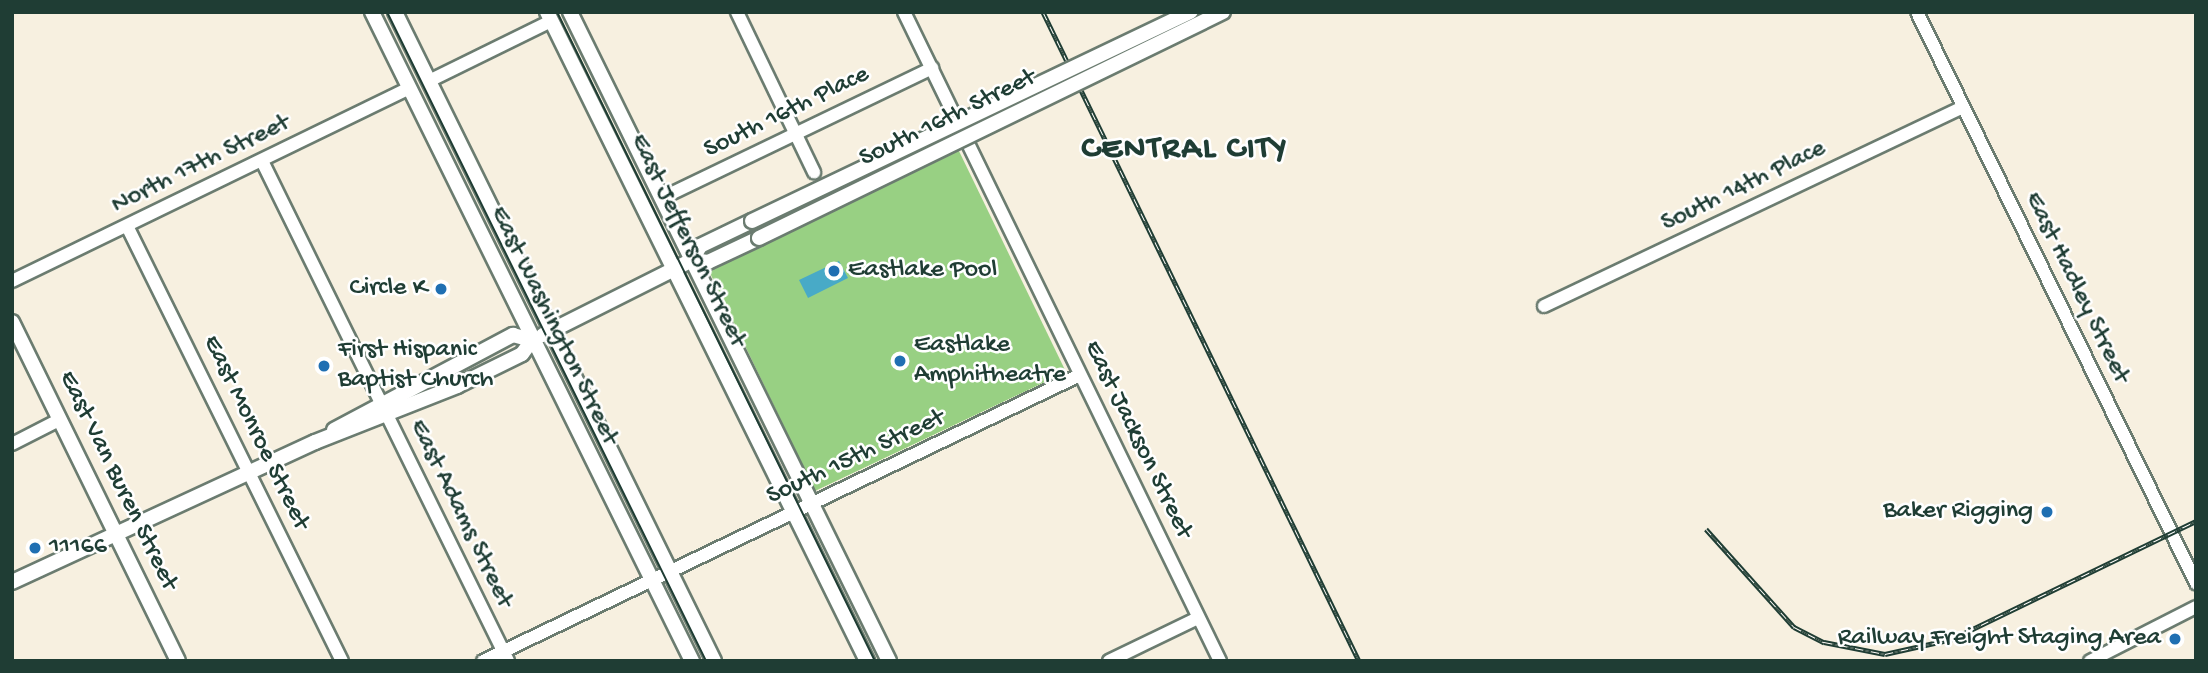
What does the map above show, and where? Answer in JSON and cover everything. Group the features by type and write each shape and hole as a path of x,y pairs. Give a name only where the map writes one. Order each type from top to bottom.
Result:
{"main road":[{"name":"East Washington Street","path":"372,12 692,661"},
{"name":"East Washington Street","path":"395,12 714,661"},
{"name":"East Jefferson Street","path":"570,12 889,661"},
{"name":"South 16th Street","path":"692,260 700,246 1191,12"},
{"name":"South 16th Street","path":"532,340 692,260 708,262 759,238 1223,12"},
{"name":"East Jefferson Street","path":"549,17 867,661"},
{"path":"447,119 470,213"},
{"name":"East Van Buren Street","path":"12,322 178,661"},
{"path":"12,582 315,442 387,418 522,354 532,340 513,335 379,401 315,442"},
{"name":"East Jefferson Street","path":"754,387 783,491"},
{"name":"East Washington Street","path":"681,594 697,661"}],"street":[{"path":"737,12 814,172"},
{"name":"East Jackson Street","path":"904,12 1220,661"},
{"name":"East Hadley Street","path":"1917,12 2196,583"},
{"path":"429,81 549,17"},
{"name":"South 16th Place","path":"662,198 932,68"},
{"name":"North 17th Street","path":"12,281 409,88"},
{"name":"South 14th Place","path":"1544,306 1963,107"},
{"name":"East Adams Street","path":"262,161 505,656"},
{"name":"East Monroe Street","path":"127,226 342,661"},
{"name":"South 15th Street","path":"483,661 505,656 651,580 1080,375"},
{"path":"12,444 60,420"},
{"path":"2090,661 2196,607"},
{"path":"1109,661 1198,618"}],"green space":[{"path":"958,149 1066,372 815,491 709,271"}],"water":[{"path":"839,261 848,278 808,298 799,280"}],"tram line":[{"path":"387,12 706,661"},
{"path":"557,12 875,661"}],"railway":[{"path":"1043,12 1359,661"},
{"path":"1706,529 1794,627 1824,642 1885,654 1952,639 2196,521"}],"place":[{"name":"Eastlake Pool","path":"834,271"},
{"name":"Circle K","path":"441,289"},
{"name":"Eastlake Amphitheatre","path":"900,361"},
{"name":"First Hispanic Baptist Church","path":"324,366"},
{"name":"Baker Rigging","path":"2047,512"},
{"name":"11166","path":"35,548"},
{"name":"Railway Freight Staging Area","path":"2175,639"}],"district":[{"name":"CENTRAL CITY","path":"1185,151"}]}
